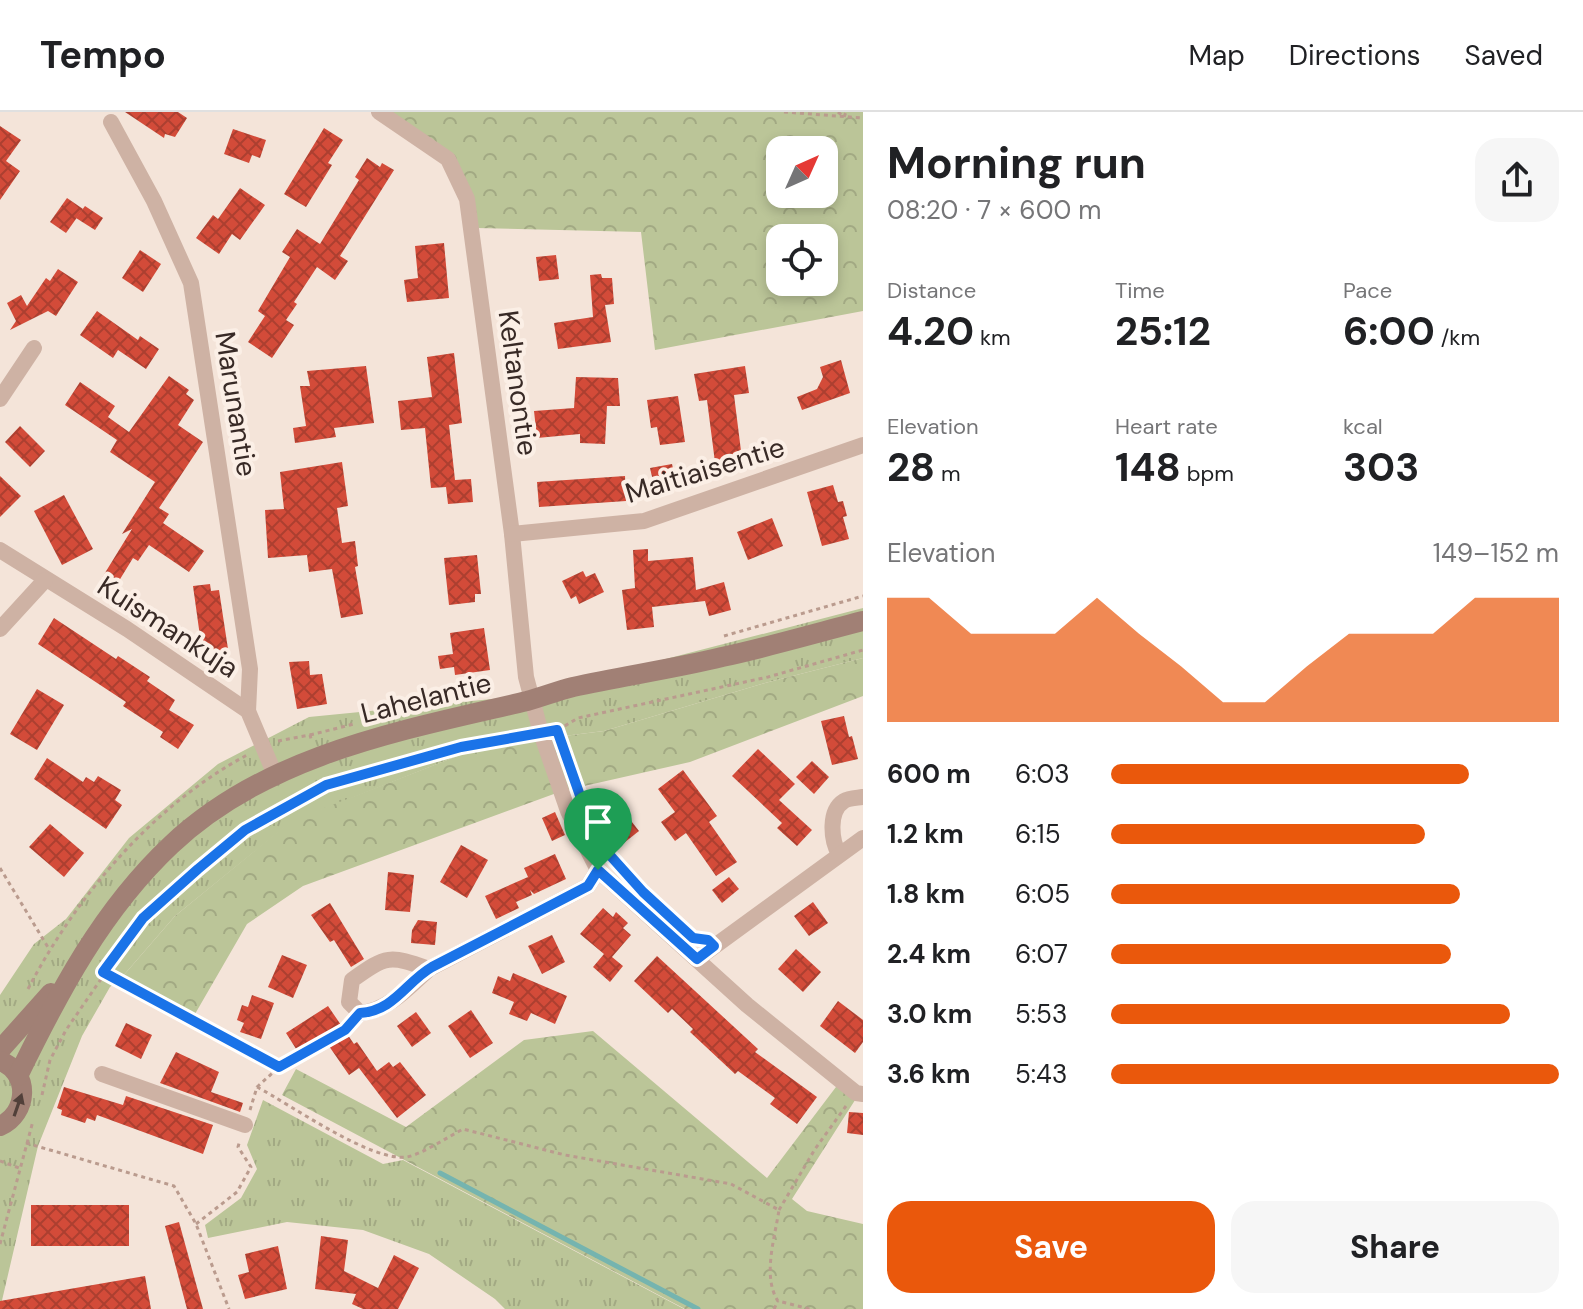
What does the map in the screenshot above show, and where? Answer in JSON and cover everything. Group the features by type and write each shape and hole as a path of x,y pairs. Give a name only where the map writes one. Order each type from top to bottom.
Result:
{"main road":[{"name":"Lahelantie","path":"18,1076 77,963 118,900 172,843 228,801 275,775 316,756 417,726 571,688 722,657 863,621"},
{"name":"Lahelantie","path":"0,1050 77,963"},
{"path":"0,1061 18,1076 22,1087 20,1108 14,1118 0,1126"}],"street":[{"name":"Keltanontie","path":"379,112 448,159 467,199 512,534 526,677 541,733 568,811 598,870"},
{"name":"Marunantie","path":"111,122 154,201 191,283 250,669 248,711"},
{"path":"0,399 34,348"},
{"name":"Maitiaisentie","path":"512,534 644,521 863,445"},
{"name":"Kuismankuja","path":"0,550 127,629 248,711 275,775"},
{"path":"0,629 45,580"},
{"path":"839,854 833,822 835,810 846,799 863,797"},
{"path":"697,959 863,838"},
{"path":"429,969 398,958 377,962 352,980 349,1002 360,1013 374,1012 404,992 429,969 588,886 598,870 747,1005 859,1094"},
{"path":"102,1074 245,1125"}],"path":[{"path":"787,112 845,114"},
{"path":"838,112 863,118"},
{"path":"38,1105 50,1060 78,1009 143,918 245,830 326,785 461,747 557,730 578,718 768,677 863,650"},
{"path":"0,868 49,949"},
{"path":"103,972 279,1067"},
{"path":"196,1224 237,1192 251,1167 238,1147 257,1087 279,1067 345,1030 360,1013"},
{"path":"257,1087 384,1156 409,1157 463,1129 565,1155 731,1184 779,1210"},
{"path":"810,1309 778,1301 773,1293 770,1281 779,1210 815,1149 859,1094"},
{"path":"0,1244 34,1118"},
{"path":"26,1143 174,1186 196,1224 229,1309"},
{"path":"0,1161 19,1168"},
{"path":"774,1309 778,1301"}],"green space":[{"path":"384,112 863,112 863,311 655,350 641,232 476,228 451,157"},
{"path":"863,608 863,658 765,683 604,731 532,740 460,755 291,822 175,916 110,987 82,1036 38,1146 0,1309 0,995 34,944 66,919 129,838 218,764 309,717 523,696"},
{"path":"863,658 863,696 690,762 562,791 303,886 247,924 195,1014 123,976 175,916 291,821 460,755 532,740 604,731 765,683"},
{"path":"593,1031 767,1178 839,1083 857,1097 792,1199 807,1211 863,1224 863,1309 685,1309 282,1095 296,1069 406,1127 524,1040"},
{"path":"263,1100 383,1164 403,1160 684,1309 505,1309 429,1254 363,1230 287,1222 208,1238 205,1225 241,1198 257,1169 247,1145"}],"building":[{"path":"125,112 178,112 187,118 175,137 165,134 164,138"},
{"path":"0,126 21,140 6,161 20,171 0,200"},
{"path":"324,128 343,140 328,163 332,165 306,207 284,194"},
{"path":"233,129 266,140 260,158 252,155 249,163 224,154"},
{"path":"367,158 380,167 382,163 394,170 340,256 348,261 335,280 317,267 294,302 297,304 286,320 294,325 272,358 248,342 265,316 258,311 290,257 282,252 297,229 320,244 359,180 355,177"},
{"path":"240,188 265,205 240,240 232,234 219,254 196,238 213,215 218,219"},
{"path":"67,198 83,209 66,233 50,222"},
{"path":"85,206 103,218 95,230 76,218"},
{"path":"444,243 449,298 407,302 404,280 418,278 415,246"},
{"path":"140,250 161,264 143,292 122,278"},
{"path":"556,255 559,279 539,281 536,257"},
{"path":"58,269 78,282 56,316 48,311 10,330 16,321 7,303 21,295 27,306 46,278 50,281"},
{"path":"601,274 602,278 612,278 614,304 605,305 611,342 558,349 554,323 593,317 590,275"},
{"path":"97,311 138,340 140,336 159,349 146,369 118,350 113,358 80,335"},
{"path":"454,353 462,423 449,425 455,480 471,479 473,502 448,504 446,487 431,488 425,428 401,430 398,401 432,397 427,357"},
{"path":"841,360 850,393 802,410 797,397 817,389 823,377 820,367"},
{"path":"366,366 374,423 334,428 336,437 295,443 293,428 306,426 300,386 310,386 307,371"},
{"path":"745,366 749,393 734,395 743,467 716,470 707,400 699,401 694,374"},
{"path":"169,376 189,390 186,394 194,400 178,425 203,442 159,508 169,514 163,523 204,551 189,572 149,545 138,561 133,558 114,589 100,581 132,529 122,534 155,482 110,452 117,440 65,405 80,382 115,406 108,417 129,432"},
{"path":"576,377 618,378 620,406 607,406 605,444 580,443 580,434 537,438 534,411 574,408"},
{"path":"678,396 685,442 660,445 657,427 651,428 647,400"},
{"path":"20,426 45,451 30,467 5,442"},
{"path":"342,462 348,506 337,508 342,543 355,541 358,566 355,567 363,614 341,618 332,569 309,572 307,555 268,558 265,510 284,509 280,472"},
{"path":"672,464 678,490 656,494 650,468"},
{"path":"0,476 21,496 0,517"},
{"path":"625,476 626,501 539,507 537,482"},
{"path":"833,485 838,502 843,501 847,516 843,517 849,539 822,546 807,492"},
{"path":"64,495 93,549 62,565 34,511"},
{"path":"772,518 783,546 748,560 737,532"},
{"path":"648,549 648,561 693,557 696,590 724,582 731,610 709,616 705,601 652,607 654,627 627,630 622,590 635,588 633,550"},
{"path":"477,555 481,594 475,594 475,602 449,605 444,558"},
{"path":"583,571 586,577 595,573 604,592 579,604 576,596 571,599 562,581"},
{"path":"210,584 211,591 219,590 228,649 221,650 221,656 203,658 193,586"},
{"path":"54,618 116,659 118,656 150,677 147,681 175,700 169,710 194,725 178,749 160,737 163,732 123,706 126,702 38,644"},
{"path":"484,628 490,670 455,675 454,667 440,669 438,656 453,654 450,633"},
{"path":"309,661 310,675 322,674 327,704 297,709 289,662"},
{"path":"37,689 64,705 37,750 10,734"},
{"path":"844,716 858,759 832,765 821,721"},
{"path":"758,749 795,784 779,800 812,830 797,846 777,828 782,823 732,776"},
{"path":"47,758 83,782 86,777 94,782 98,776 121,790 115,800 122,805 106,829 34,779"},
{"path":"812,761 829,777 814,794 796,777"},
{"path":"683,770 717,816 709,822 737,862 716,876 686,833 675,841 661,822 675,812 658,789"},
{"path":"621,808 639,831 620,846 602,822"},
{"path":"555,812 565,835 552,841 542,818"},
{"path":"50,824 84,853 64,877 29,847"},
{"path":"461,845 488,860 467,898 440,882"},
{"path":"555,854 566,879 534,894 530,890 532,895 516,902 519,908 496,919 485,896 528,877 524,868"},
{"path":"388,872 414,875 410,912 385,910"},
{"path":"729,877 739,889 722,903 712,890"},
{"path":"813,902 828,923 809,936 794,916"},
{"path":"330,903 364,959 351,967 334,940 330,942 311,915"},
{"path":"603,908 613,917 616,912 628,923 623,928 631,935 612,957 623,966 610,982 593,967 604,954 580,934"},
{"path":"418,920 437,922 435,945 411,943 412,930"},
{"path":"552,935 565,962 542,974 528,946"},
{"path":"796,949 821,972 803,992 778,969"},
{"path":"282,955 307,965 293,998 268,987"},
{"path":"657,956 758,1049 755,1052 817,1097 797,1124 770,1104 775,1098 738,1071 735,1074 690,1032 693,1029 672,1009 668,1013 634,981"},
{"path":"513,973 567,996 555,1024 531,1013 527,1021 509,1014 514,1002 492,993 498,976 510,981"},
{"path":"252,995 274,1003 261,1039 240,1032 244,1023 237,1020 242,1005 248,1007"},
{"path":"838,1001 863,1020 863,1042 855,1053 820,1026"},
{"path":"328,1006 377,1071 389,1062 393,1067 400,1062 426,1095 397,1118 359,1068 349,1075 322,1036 298,1052 286,1033"},
{"path":"471,1010 493,1043 470,1058 448,1026"},
{"path":"416,1012 431,1033 412,1047 397,1026"},
{"path":"126,1023 152,1035 141,1059 115,1046"},
{"path":"176,1052 219,1072 211,1092 243,1103 240,1112 160,1083"},
{"path":"64,1087 123,1105 126,1096 213,1125 203,1154 97,1115 95,1121 87,1118 85,1123 61,1115 62,1110 57,1108"},
{"path":"849,1112 863,1113 863,1135 847,1133"},
{"path":"31,1205 129,1205 129,1246 31,1246"},
{"path":"179,1222 203,1309 187,1309 165,1226"},
{"path":"321,1236 348,1240 344,1271 378,1288 394,1255 419,1268 398,1309 363,1309 352,1304 356,1294 315,1289"},
{"path":"278,1246 287,1289 245,1299 238,1275 249,1272 245,1254"},
{"path":"145,1276 151,1309 0,1309 0,1301"}],"waterway":[{"path":"440,1173 698,1309"}],"route":[{"path":"557,730 584,807 607,852 643,892 693,938 708,940 714,946 697,959 598,870 588,886 429,969 404,992 374,1012 360,1013 345,1030 279,1067 103,972 143,918 245,830 326,785 461,747 557,730"}]}
